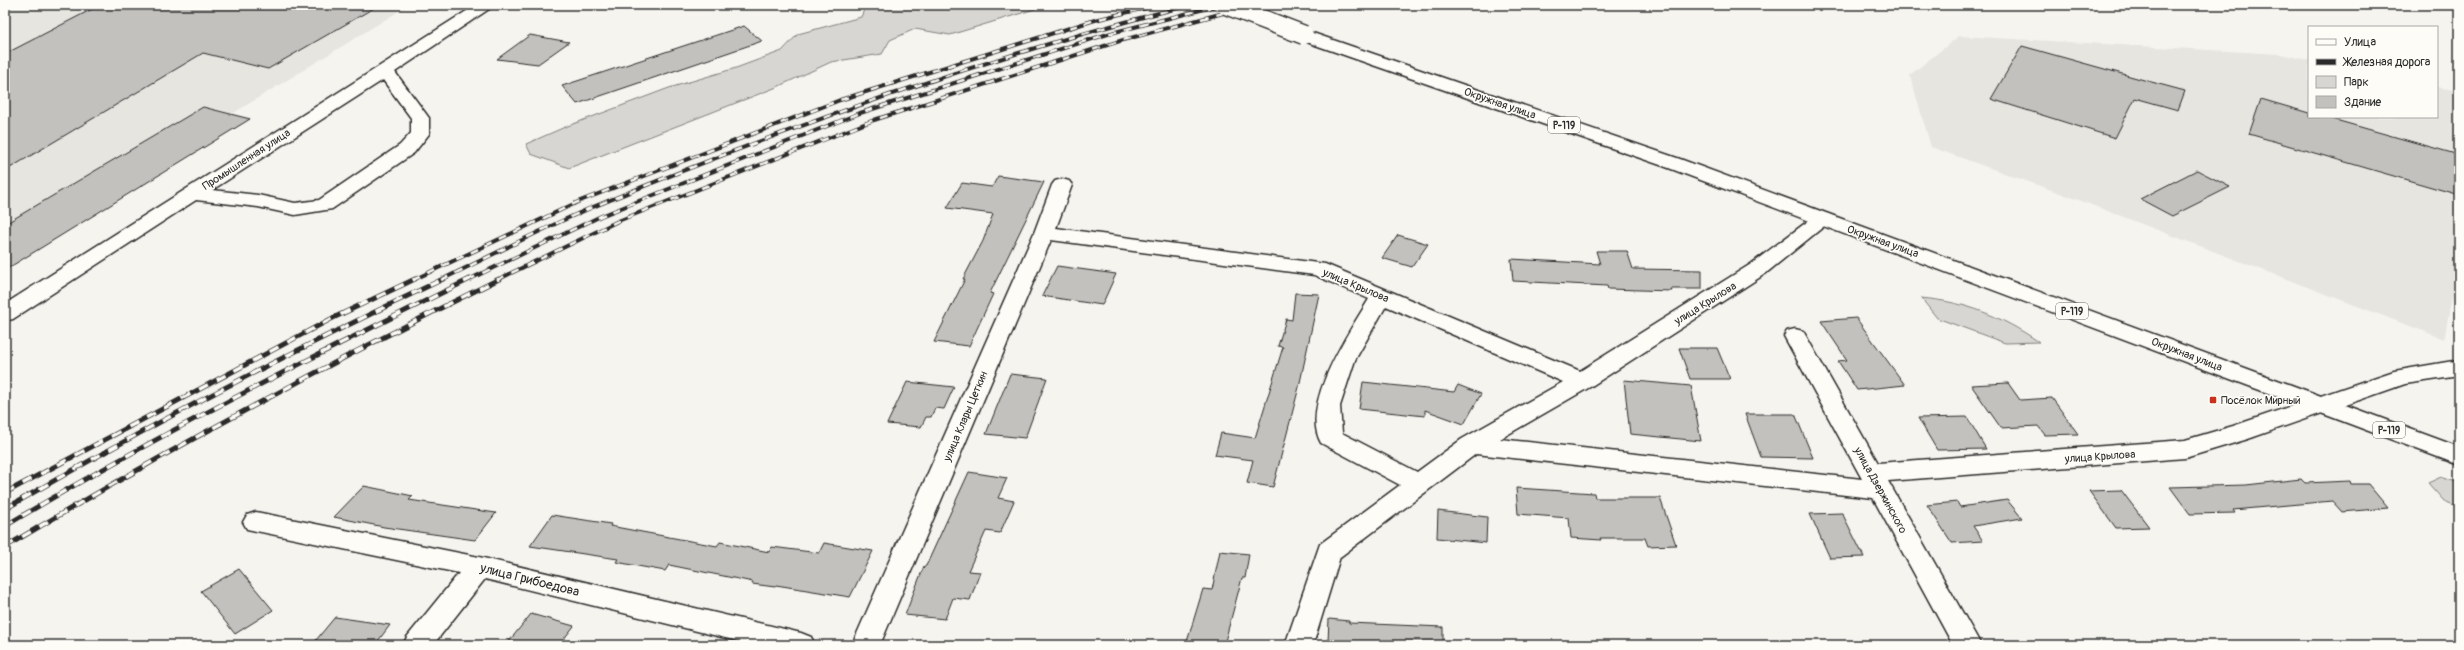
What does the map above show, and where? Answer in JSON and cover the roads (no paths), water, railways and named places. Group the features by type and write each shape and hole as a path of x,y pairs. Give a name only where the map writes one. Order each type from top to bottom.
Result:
{"main road":[{"name":"Промышленная улица","path":"5,314 487,5"},
{"name":"Окружная улица","path":"1226,5 1304,35 1673,163 2459,456"},
{"path":"192,194 258,201 295,209 325,205 407,150 420,134 420,118 385,71"},
{"name":"улица Клары Цеткин","path":"866,645 1044,233 1062,186"},
{"name":"улица Крылова","path":"1299,645 1329,551 1471,445 1582,381 1758,269 1824,219"},
{"name":"улица Крылова","path":"1044,233 1318,269 1582,381"},
{"path":"1381,296 1344,360 1328,406 1330,437 1419,484"},
{"name":"улица Дзержинского","path":"1795,336 1967,645"},
{"name":"улица Крылова","path":"1471,445 1877,482 2185,449 2240,433 2320,404 2402,377 2459,368"},
{"name":"улица Грибоедова","path":"256,522 479,567 801,645"},
{"path":"417,645 479,567"}],"railway":[{"path":"413,280 580,201 840,100 1095,20 1158,5"},
{"path":"443,279 574,215 739,149 962,71 1113,25 1189,5"},
{"path":"468,280 601,216 860,113 1111,33 1220,5"},
{"path":"497,280 618,221 874,120 1123,40 1253,5"},
{"path":"5,493 331,319 415,279"},
{"path":"5,509 167,418 276,361 443,279"},
{"path":"5,526 119,460 235,398 352,337 470,279"},
{"path":"5,547 126,476 249,408 436,310 499,279"}],"place":[{"name":"Посёлок Мирный","path":"2213,400"}]}
